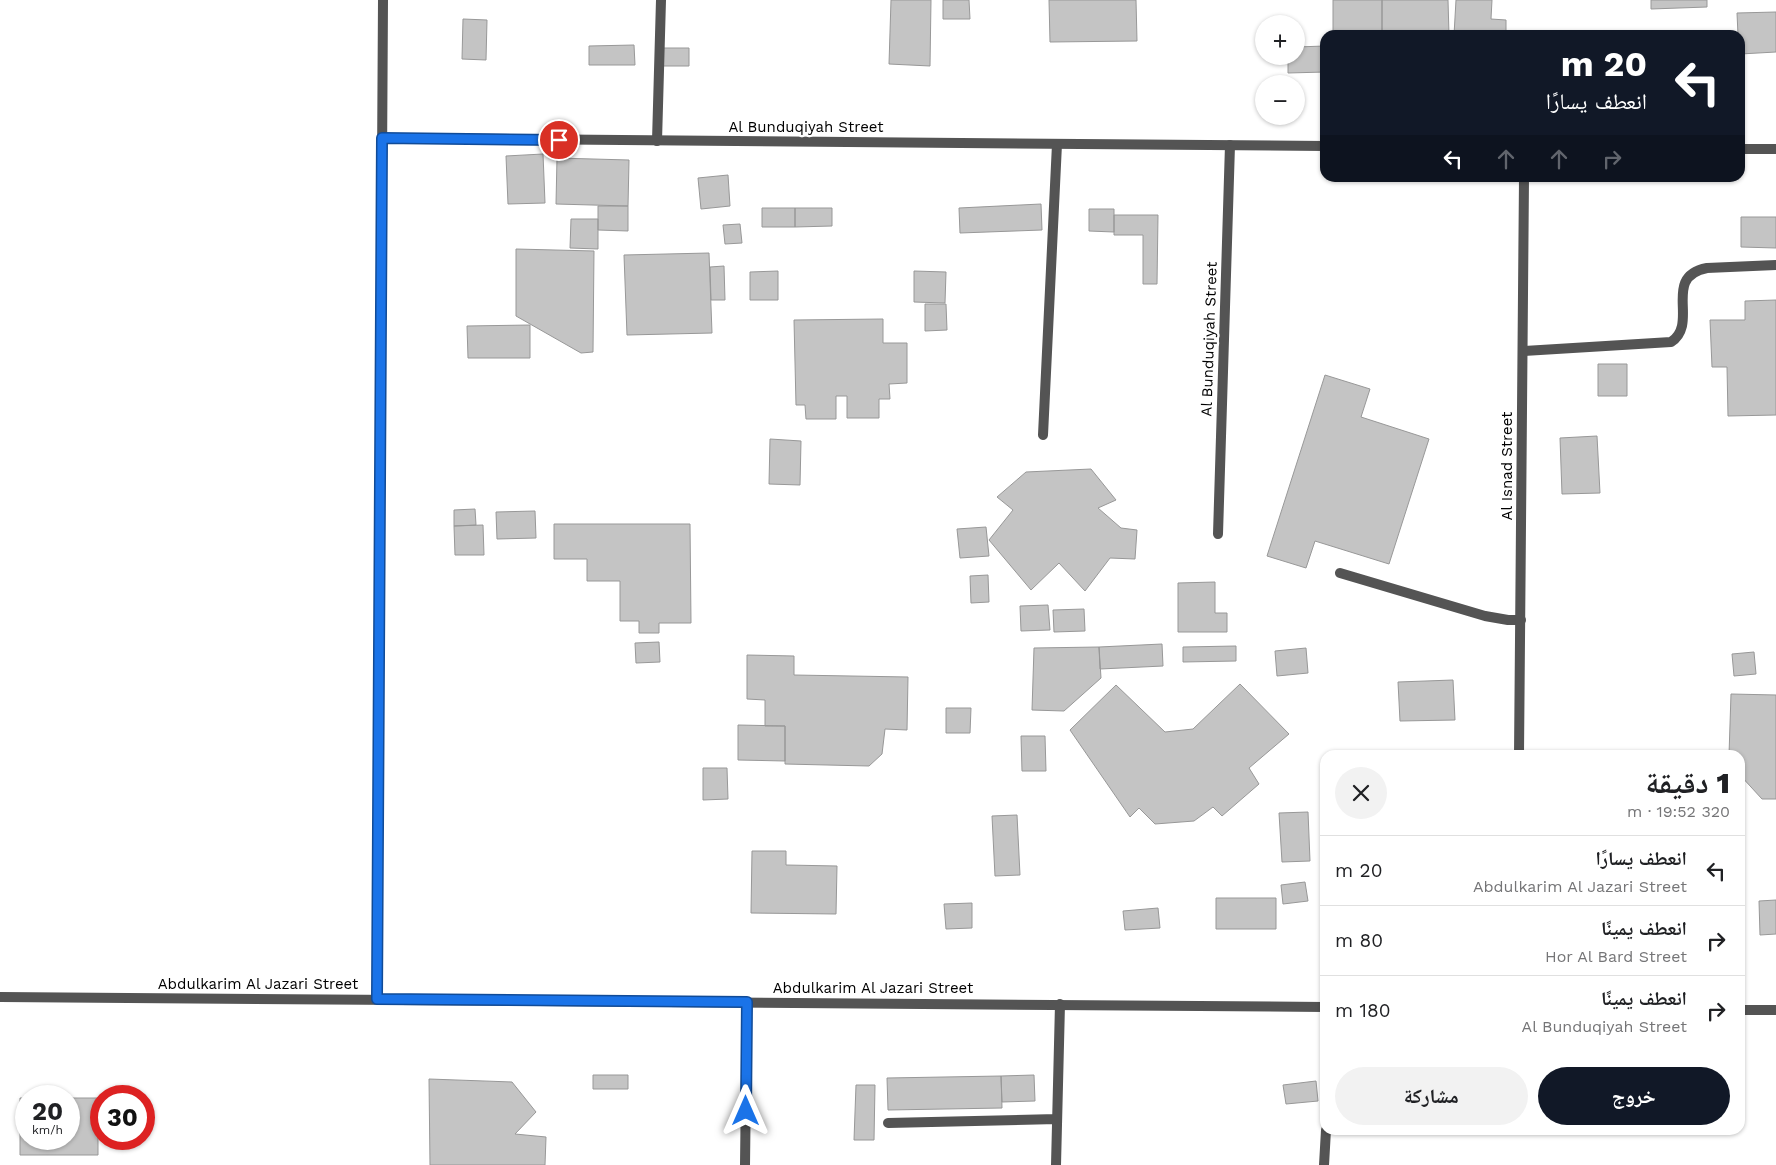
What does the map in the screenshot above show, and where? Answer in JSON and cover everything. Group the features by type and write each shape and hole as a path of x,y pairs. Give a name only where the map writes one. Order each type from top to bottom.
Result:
{"street":[{"path":"377,999 383,0"},
{"path":"657,141 661,0"},
{"name":"Al Bunduqiyah Street","path":"382,138 1320,146"},
{"path":"1042,435 1057,144"},
{"name":"Al Bunduqiyah Street","path":"1218,534 1230,145"},
{"path":"1745,149 1776,149"},
{"name":"Al Isnad Street","path":"1520,750 1524,182"},
{"path":"1523,351 1671,342 1681,333 1684,283 1689,275 1697,270 1707,268 1776,266"},
{"path":"1340,573 1485,616 1521,620"},
{"name":"Abdulkarim Al Jazari Street","path":"0,997 1320,1007"},
{"path":"745,1165 747,1002"},
{"path":"1056,1165 1060,1004"},
{"path":"1745,1010 1776,1010"},
{"path":"888,1123 1057,1119"},
{"path":"1324,1165 1326,1135"}],"building":[{"path":"891,0 931,0 930,66 889,64"},
{"path":"943,0 969,0 970,19 943,19"},
{"path":"1049,0 1136,0 1137,41 1050,42"},
{"path":"1333,0 1382,0 1382,30 1333,30"},
{"path":"1382,0 1448,0 1449,30 1382,30"},
{"path":"1456,0 1492,0 1491,19 1506,20 1506,30 1454,30"},
{"path":"1651,0 1707,0 1707,7 1651,9"},
{"path":"1776,12 1776,52 1745,54 1745,30 1738,30 1737,13"},
{"path":"463,19 487,20 486,60 462,59"},
{"path":"634,45 635,65 589,65 589,46"},
{"path":"1320,46 1320,72 1288,73 1288,65 1305,65 1305,47"},
{"path":"662,48 689,48 689,66 662,66"},
{"path":"543,154 545,203 508,204 506,156"},
{"path":"557,158 629,160 628,206 556,204"},
{"path":"728,175 730,206 701,209 698,178"},
{"path":"1041,204 1042,230 960,233 959,208"},
{"path":"598,206 628,206 628,231 598,230"},
{"path":"762,208 795,208 795,227 762,227"},
{"path":"795,208 832,208 832,226 795,227"},
{"path":"1089,209 1114,209 1114,232 1089,231"},
{"path":"1114,215 1158,215 1157,284 1143,284 1143,235 1114,235"},
{"path":"1741,217 1776,217 1776,248 1741,247"},
{"path":"571,219 598,219 598,249 570,248"},
{"path":"740,224 742,243 725,244 723,225"},
{"path":"516,249 594,251 593,352 581,353 516,316"},
{"path":"709,253 712,333 627,335 624,255"},
{"path":"724,266 725,300 711,300 710,267"},
{"path":"778,271 778,300 750,300 750,272"},
{"path":"914,271 946,272 945,303 914,302"},
{"path":"1776,300 1776,415 1728,416 1727,367 1712,367 1710,320 1745,320 1745,301"},
{"path":"925,304 946,304 947,330 925,331"},
{"path":"883,319 883,343 907,343 907,383 889,384 890,399 879,399 879,418 847,418 847,396 836,396 836,419 806,419 805,405 796,405 794,320"},
{"path":"530,325 530,358 468,358 467,326"},
{"path":"1598,364 1627,364 1627,396 1598,396"},
{"path":"1325,375 1370,389 1361,417 1429,439 1389,564 1315,541 1306,568 1267,556"},
{"path":"1597,436 1600,493 1562,494 1560,438"},
{"path":"770,439 801,441 800,485 769,484"},
{"path":"1091,469 1116,500 1098,508 1121,528 1137,530 1135,559 1110,558 1085,591 1059,563 1031,590 989,540 1013,510 997,497 1026,472"},
{"path":"475,509 476,525 454,526 454,510"},
{"path":"535,511 536,538 497,539 496,512"},
{"path":"554,524 690,524 691,623 659,623 659,633 639,633 639,621 620,621 620,581 587,581 587,559 554,559"},
{"path":"483,525 484,555 455,555 454,526"},
{"path":"986,527 989,556 960,558 957,529"},
{"path":"988,575 989,602 971,603 970,576"},
{"path":"1215,582 1215,613 1227,613 1227,632 1178,632 1178,583"},
{"path":"1048,605 1050,630 1021,631 1020,606"},
{"path":"1084,609 1085,631 1054,632 1053,610"},
{"path":"659,642 660,662 636,663 635,643"},
{"path":"1162,644 1163,666 1100,669 1099,647"},
{"path":"1236,646 1236,661 1183,662 1183,647"},
{"path":"1099,647 1101,678 1064,711 1032,710 1034,648"},
{"path":"1306,648 1308,673 1277,676 1275,651"},
{"path":"1754,652 1756,674 1734,676 1732,654"},
{"path":"747,655 794,656 794,675 908,677 907,730 885,729 882,754 869,766 785,764 785,726 765,726 765,700 747,699"},
{"path":"1453,680 1455,720 1400,721 1398,682"},
{"path":"1240,684 1289,734 1249,768 1259,784 1222,816 1213,807 1194,821 1155,824 1139,808 1130,817 1070,730 1116,685 1165,732 1193,729"},
{"path":"1731,694 1776,695 1776,799 1762,799 1745,780 1745,750 1729,750"},
{"path":"946,708 971,708 970,733 946,733"},
{"path":"738,725 785,726 785,761 738,760"},
{"path":"1021,736 1045,736 1046,771 1022,771"},
{"path":"703,768 727,768 728,799 703,800"},
{"path":"1308,812 1310,861 1282,862 1279,813"},
{"path":"1017,815 1020,875 995,876 992,816"},
{"path":"752,851 786,851 786,865 837,866 836,914 751,913"},
{"path":"1305,882 1308,901 1283,904 1281,885"},
{"path":"1216,898 1276,898 1276,929 1216,929"},
{"path":"1776,900 1776,934 1760,935 1759,901"},
{"path":"972,903 972,928 946,929 944,904"},
{"path":"1158,908 1160,928 1125,930 1123,911"},
{"path":"593,1075 628,1075 628,1089 593,1089"},
{"path":"1034,1075 1035,1101 1002,1102 1001,1076"},
{"path":"1001,1076 1002,1108 888,1110 887,1078"},
{"path":"429,1079 512,1082 536,1112 515,1134 546,1137 545,1165 430,1165"},
{"path":"1316,1081 1318,1101 1286,1104 1283,1085"},
{"path":"856,1085 875,1085 874,1140 854,1140"},
{"path":"80,1098 90,1098 90,1150 98,1150 98,1155 20,1155 20,1150 80,1150"}],"route":[{"path":"559,140 382,138 377,999 747,1002 746,1111"}]}
